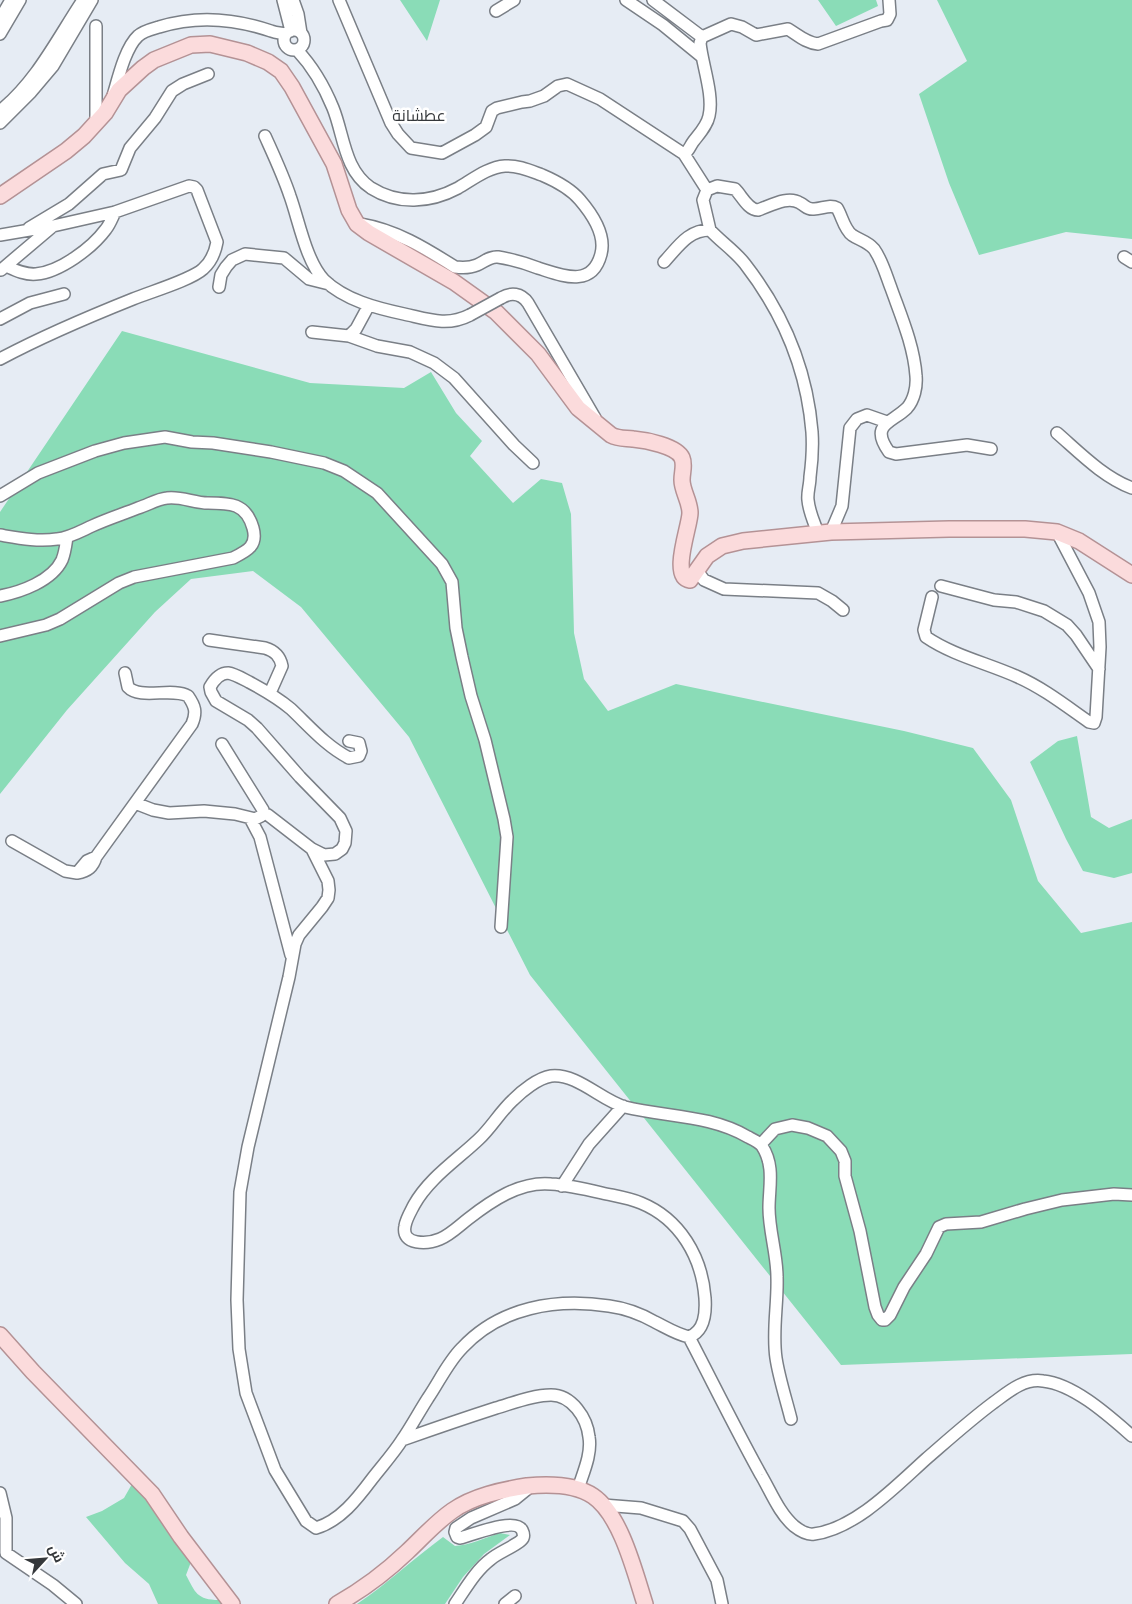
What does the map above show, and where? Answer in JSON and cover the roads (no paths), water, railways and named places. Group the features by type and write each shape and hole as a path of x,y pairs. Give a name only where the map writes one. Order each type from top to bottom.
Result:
{"main road":[{"path":"0,196 66,151 96,123 119,90 154,60 191,45 210,44 228,47 268,62 281,71 317,129 334,164 344,198 357,224 369,233 454,282 496,312 538,354 578,408 616,438 634,439 676,450 684,466 682,485 689,503 690,514 681,564 684,578 687,580 693,578 707,556 722,546 742,540 825,532 997,528 1057,532 1080,541 1132,575"},
{"path":"0,1335 33,1372 152,1494 186,1544 232,1604"},
{"path":"337,1604 384,1573 434,1525 453,1510 492,1494 530,1486 558,1486 578,1489 591,1495 603,1505 614,1520 622,1537 645,1604"}],"street":[{"path":"0,19 10,0"},
{"path":"0,34 20,0"},
{"path":"0,123 32,85 83,0"},
{"path":"0,111 53,66 92,0"},
{"path":"293,0 298,14 294,39"},
{"path":"339,0 391,123 401,138 411,148 442,153 486,127 492,111 497,108 530,101 544,96 558,86 568,84 600,99 684,154 707,190"},
{"path":"496,11 514,0"},
{"path":"626,0 663,25 701,56"},
{"path":"653,0 702,37"},
{"path":"684,154 688,152 691,144 703,130 709,116 711,102 701,56 700,43 702,37 731,24 742,27 756,35 788,29 804,40 812,44 818,44 887,20 890,14 889,0"},
{"path":"285,5 294,39 313,69 333,109 350,163 362,180 381,194 392,198 409,200 428,199 442,195 498,167 518,167 563,185 579,199 597,227 602,240 600,256 593,270 577,277 569,278 493,257 468,267 455,267 399,235 379,228 357,224"},
{"path":"270,30 278,24 285,5"},
{"path":"112,100 124,60 133,42 143,32 172,23 203,19 222,19 270,30 294,39"},
{"path":"96,26 96,123"},
{"path":"23,231 69,204 103,174 121,170 130,148 155,118 172,91 182,84 208,74"},
{"path":"265,136 290,196 314,266 329,284 349,297 368,305 442,322 456,321 501,298 515,294 524,298 600,426"},
{"path":"0,235 53,226 115,212 189,186 197,190 217,242 210,262 198,273 30,343 0,359"},
{"path":"887,422 867,415 857,420 850,428 842,506 825,532 810,511 808,498 812,433 807,398 798,362 777,312 755,278 731,248 717,238 710,230 703,200 707,190 717,186 734,189 750,208 754,210 788,200 800,202 812,210 833,206 837,208 850,233 863,239 873,248 881,260 905,326 916,377 913,399 907,408 887,422 882,430 882,440 888,452 896,454 967,445 990,449"},
{"path":"3,269 36,274 60,265 79,255 101,236 108,228 115,212"},
{"path":"3,269 53,226"},
{"path":"664,262 692,234 699,230 710,230"},
{"path":"219,287 221,275 226,267 232,260 245,254 284,258 309,279 329,284"},
{"path":"0,319 30,303 64,294"},
{"path":"350,336 356,329 368,305"},
{"path":"312,332 350,336 377,346 410,352 434,363 454,378 514,445 533,463"},
{"path":"1056,433 1105,474 1121,484 1132,488"},
{"path":"0,496 38,474 95,451 124,443 164,437 263,450 324,463 344,470 377,493 442,564 452,582 455,599 456,628 467,680 485,740 507,837 501,927"},
{"path":"0,535 57,540 156,500 174,497 200,503 230,504 242,509 250,517 254,534 252,546 233,558 134,576 84,603 72,613 53,622 0,636"},
{"path":"932,597 924,630 926,637 952,652 1026,681 1046,692 1091,724 1094,723 1096,717 1100,633 1095,608 1082,578 1057,532"},
{"path":"0,596 14,594 43,580 53,572 62,560 67,537"},
{"path":"697,571 704,580 724,589 818,593 843,610"},
{"path":"941,586 994,600 1016,602 1044,611 1067,626 1076,635 1099,669"},
{"path":"209,640 265,648 276,654 282,666 270,693"},
{"path":"12,841 65,871 77,873 87,861 96,857 192,724 196,709 188,696 183,693 131,691 127,684 125,672"},
{"path":"222,744 261,815 312,849 328,856 342,849 345,843 346,831 340,818 300,777 257,728 248,720 216,701 210,689 217,678 227,673 270,693 337,752 349,758 359,756 361,751 359,743 349,741"},
{"path":"135,803 153,810 169,813 204,810 261,815"},
{"path":"261,815 260,837 292,957"},
{"path":"312,849 328,881 330,890 328,898 322,907 299,935 292,957 289,977 248,1147 240,1192 237,1300 239,1349 246,1393 275,1470 306,1521 316,1528 328,1524 356,1500 402,1440 462,1347 496,1322 535,1306 562,1304 610,1306 644,1316 671,1332 689,1338 732,1422 778,1505 793,1525 801,1531 812,1535 855,1519 886,1495 972,1419 1014,1388 1029,1381 1043,1380 1081,1396 1132,1436"},
{"path":"689,1338 695,1335 704,1319 703,1279 694,1251 679,1230 663,1216 639,1202 591,1190 549,1183 534,1184 510,1192 483,1208 439,1240 413,1242 405,1233 405,1226 421,1195 438,1176 481,1137 513,1100 533,1084 550,1076 564,1077 623,1106 732,1128 761,1144 770,1168 769,1208 778,1276 775,1324 776,1357 792,1419"},
{"path":"562,1186 589,1144 623,1106"},
{"path":"761,1144 775,1129 792,1125 808,1128 827,1136 842,1151 845,1161 845,1176 860,1231 875,1307 882,1320 890,1316 904,1287 926,1254 939,1227 946,1224 982,1222 1062,1200 1114,1194 1132,1195"},
{"path":"402,1440 532,1397 553,1395 573,1403 586,1424 590,1437 589,1453 578,1489"},
{"path":"455,1604 482,1567 501,1551 523,1538 522,1530 518,1526 506,1525 460,1538 456,1537 454,1532 456,1528 471,1518 516,1499 530,1486"},
{"path":"0,1493 6,1518 3,1553 53,1584 76,1604"},
{"path":"603,1505 641,1508 683,1521 690,1529 717,1580 722,1604"},
{"path":"505,1604 515,1596"}],"district":[{"name":"عطشانة","path":"419,115"}]}
